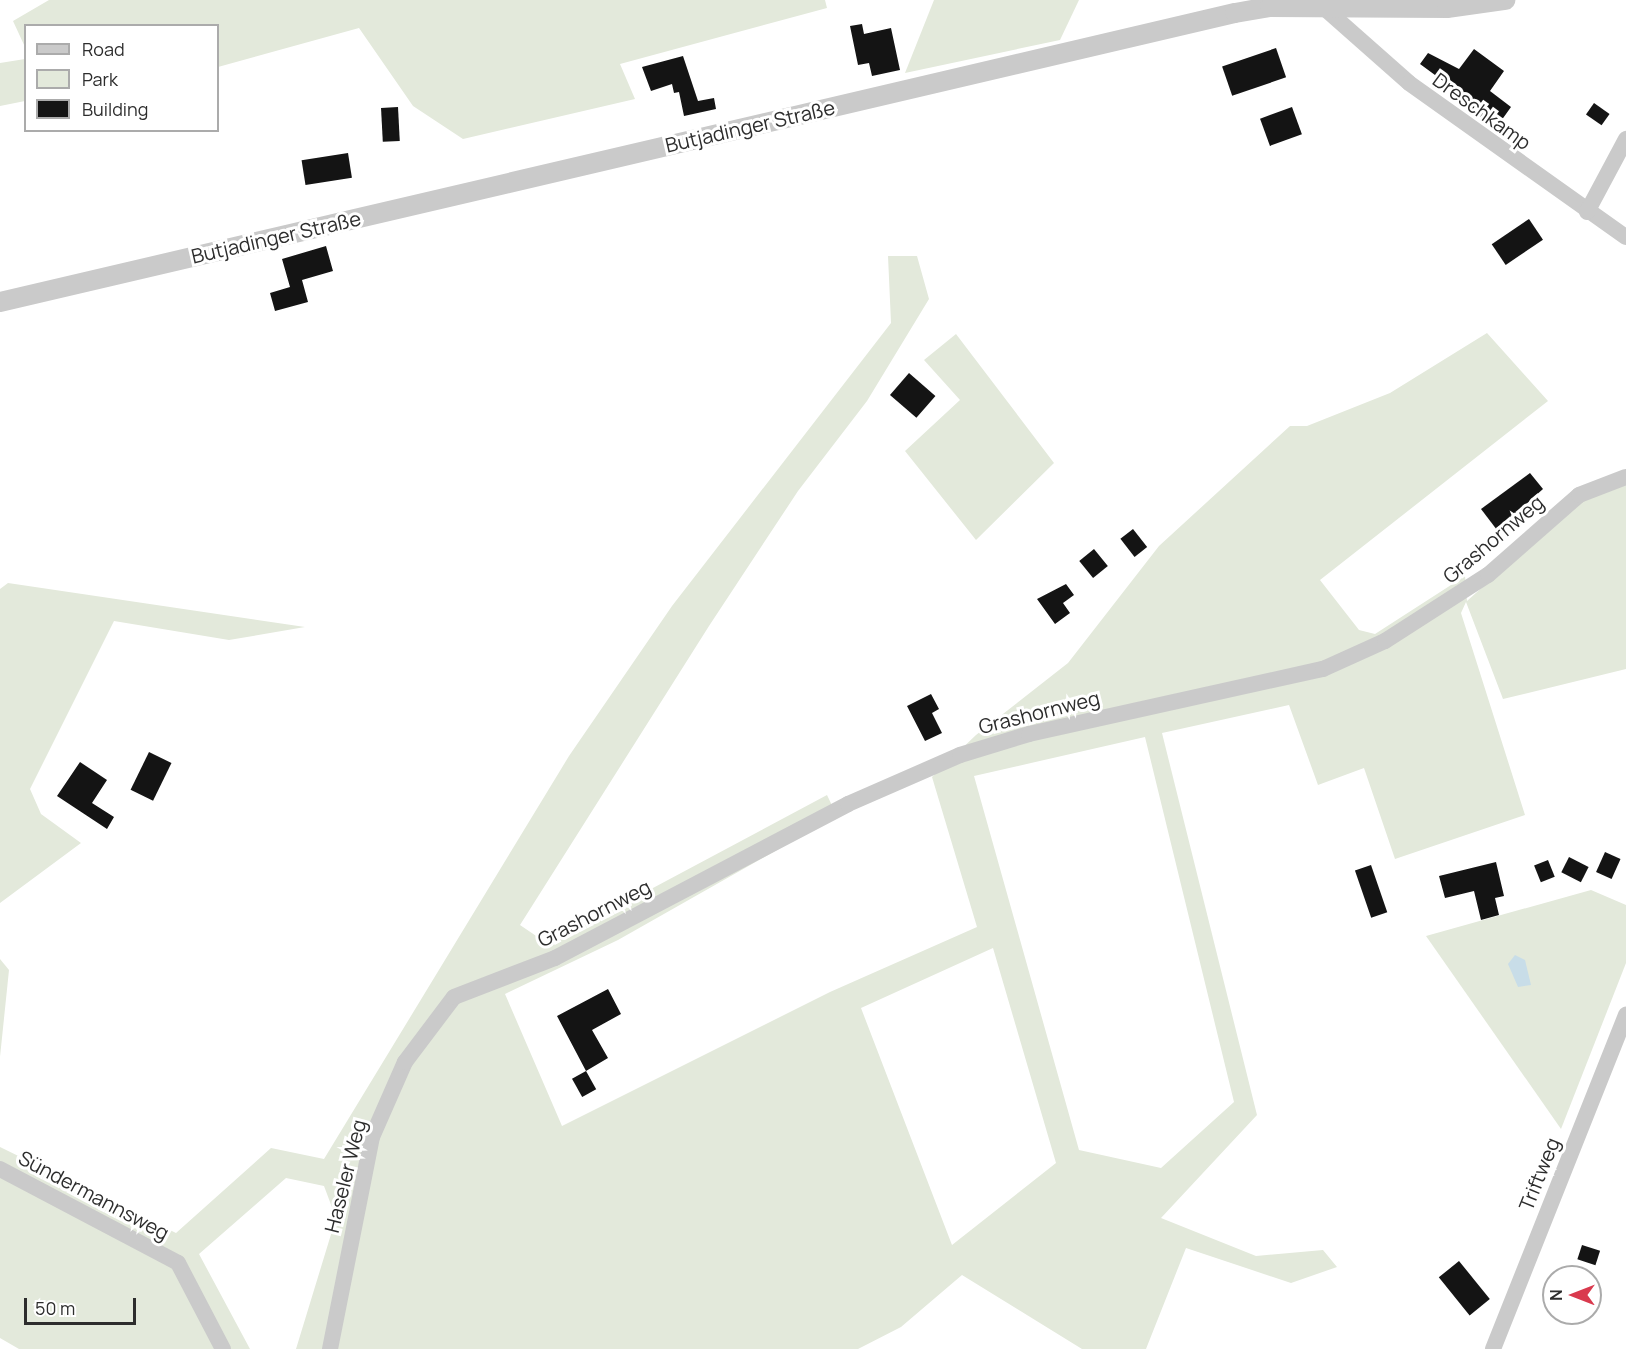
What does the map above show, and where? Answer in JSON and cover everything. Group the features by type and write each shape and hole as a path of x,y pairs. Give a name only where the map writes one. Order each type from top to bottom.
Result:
{"street":[{"name":"Butjadinger Straße","path":"0,302 1236,13 1308,4 1447,8 1506,0"},
{"name":"Dreschkamp","path":"1308,4 1409,83 1587,212 1626,237"},
{"path":"1587,212 1626,139"},
{"name":"Grashornweg","path":"454,997 555,958 848,804 960,755 1029,734 1323,669 1385,641 1488,575 1579,495 1626,477"},
{"name":"Haseler Weg","path":"330,1349 372,1137 405,1062 454,997"},
{"name":"Triftweg","path":"1493,1349 1626,1015"},
{"name":"Sündermannsweg","path":"0,1169 178,1263 223,1349"}],"green space":[{"path":"49,0 825,0 827,8 620,64 635,99 463,139 413,106 359,28 219,67 219,24 24,24 24,45 13,21"},
{"path":"934,0 1079,0 1060,40 905,73"},
{"path":"24,59 24,101 0,106 0,63"},
{"path":"888,256 917,256 929,299 867,401 798,491 709,626 520,925 548,944 827,795 837,816 618,940 505,994 562,1126 830,992 977,927 932,777 976,735 1068,663 1159,546 1290,426 1307,426 1390,393 1487,333 1548,401 1320,580 1359,630 1375,634 1465,576 1467,601 1573,506 1626,482 1626,669 1503,699 1466,602 1461,613 1525,815 1395,859 1364,768 1318,785 1289,705 1162,733 1257,1115 1161,1218 1256,1256 1323,1250 1337,1267 1291,1283 1186,1248 1146,1349 1082,1349 962,1275 901,1327 858,1349 296,1349 336,1218 324,1186 286,1178 199,1254 250,1349 19,1349 0,1338 0,1147 176,1233 271,1148 324,1159 569,756 672,606 891,323","holes":["1145,737 1234,1102 1161,1168 1079,1150 974,776","993,948 1056,1163 952,1245 861,1008"]},
{"path":"956,334 1054,463 976,540 905,451 960,400 924,360"},
{"path":"8,583 305,627 229,640 114,621 30,789 41,814 81,843 0,903 0,589"},
{"path":"1591,890 1626,905 1626,963 1561,1129 1426,936"},
{"path":"0,959 9,970 0,1057"}],"water":[{"path":"1515,955 1525,960 1531,985 1518,987 1508,964"}],"building":[{"path":"862,24 864,34 891,28 900,70 872,76 869,63 858,65 850,26"},
{"path":"1276,48 1286,77 1232,96 1222,67"},
{"path":"1474,49 1504,71 1490,91 1511,107 1496,128 1465,105 1469,100 1420,64 1428,53 1459,69"},
{"path":"683,56 698,101 714,98 716,109 684,116 679,92 674,93 672,84 651,91 642,67"},
{"path":"1594,103 1610,114 1602,125 1586,114"},
{"path":"398,107 400,141 383,142 381,108"},
{"path":"1292,107 1302,134 1270,146 1260,119"},
{"path":"348,153 352,178 305,185 302,160"},
{"path":"1529,219 1543,240 1506,265 1492,244"},
{"path":"326,246 333,271 302,280 308,302 275,311 270,293 290,287 282,259"},
{"path":"909,373 935,396 916,418 890,395"},
{"path":"1530,473 1543,489 1497,530 1481,509"},
{"path":"1133,529 1147,547 1135,557 1120,539"},
{"path":"1094,549 1108,566 1093,578 1079,561"},
{"path":"1066,584 1074,595 1063,603 1070,613 1055,624 1037,599"},
{"path":"931,694 939,709 932,713 942,733 925,741 907,706"},
{"path":"149,752 171,763 153,801 131,790"},
{"path":"80,762 107,780 92,803 114,817 107,829 57,796"},
{"path":"1605,852 1621,859 1612,879 1596,872"},
{"path":"1569,857 1589,867 1581,882 1561,872"},
{"path":"1548,860 1555,877 1541,882 1534,866"},
{"path":"1496,862 1504,896 1495,898 1499,915 1481,920 1474,891 1445,898 1439,876"},
{"path":"1371,865 1387,912 1371,918 1355,871"},
{"path":"608,989 621,1014 592,1030 608,1058 586,1071 557,1016"},
{"path":"586,1071 596,1089 582,1097 572,1079"},
{"path":"1582,1245 1600,1251 1595,1265 1577,1259"},
{"path":"1459,1261 1490,1299 1470,1315 1439,1277"}]}
